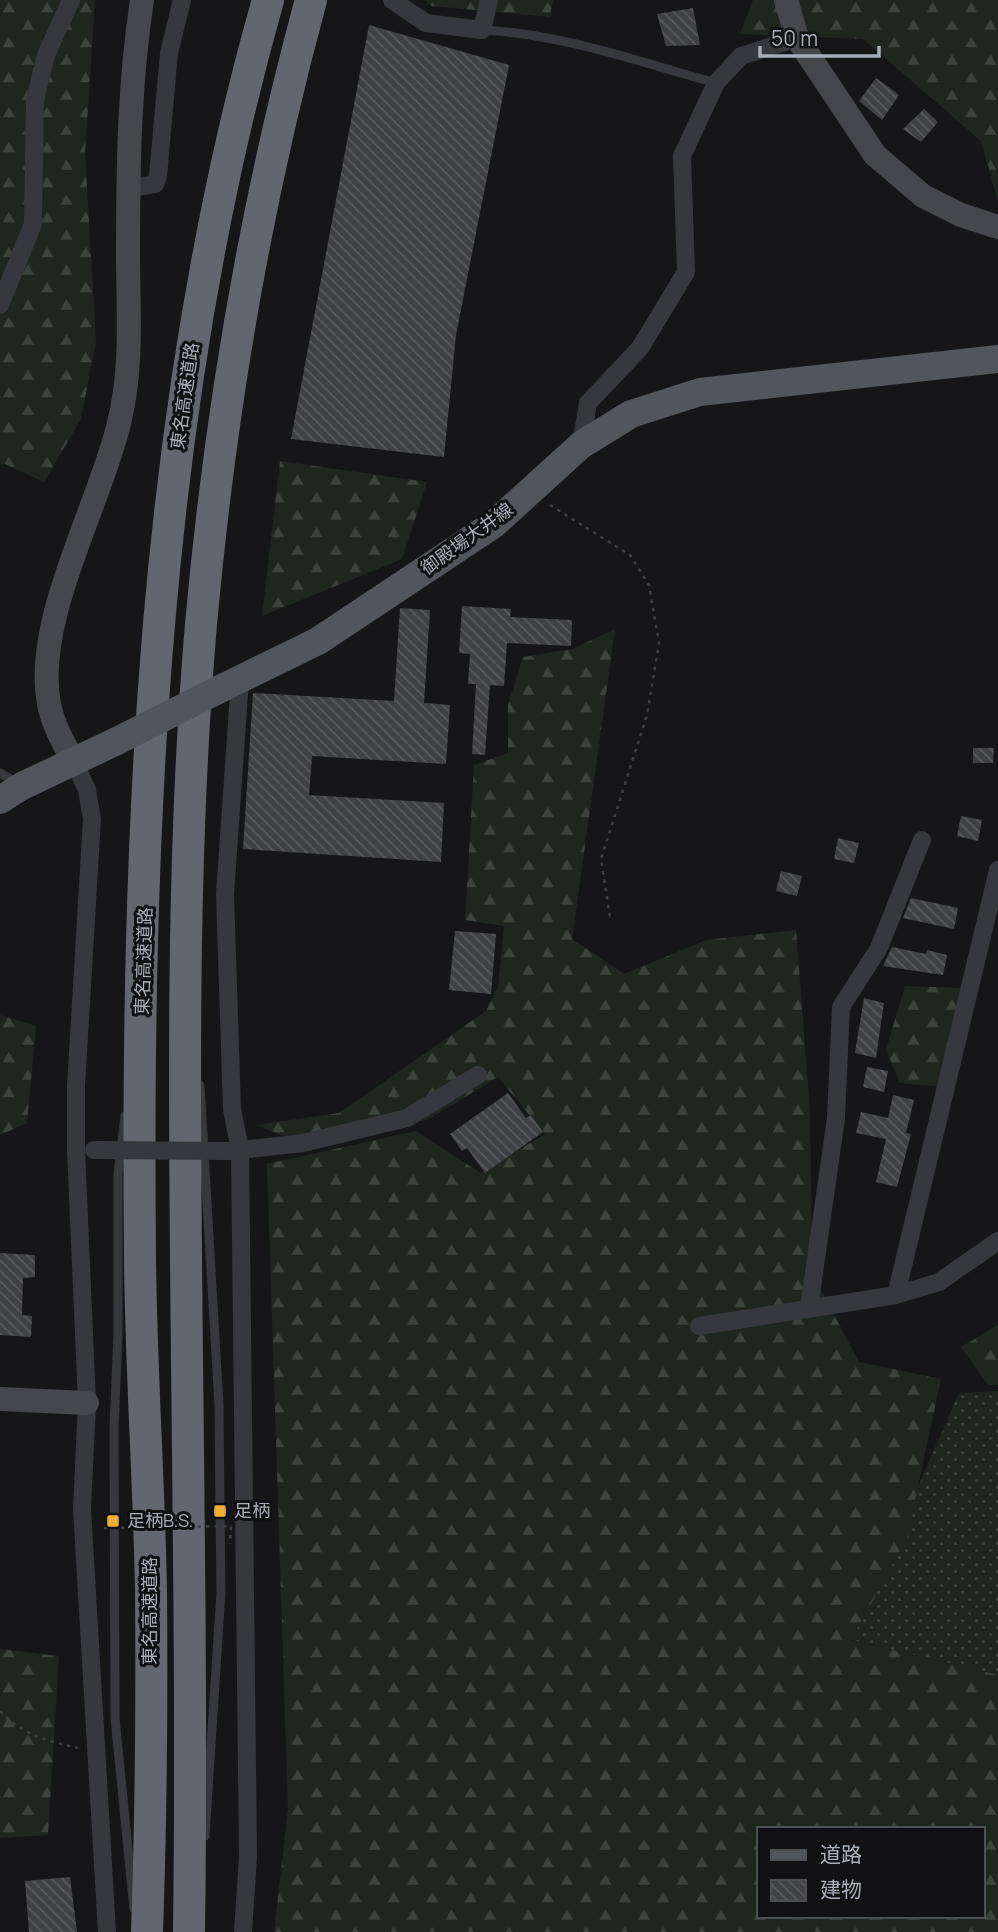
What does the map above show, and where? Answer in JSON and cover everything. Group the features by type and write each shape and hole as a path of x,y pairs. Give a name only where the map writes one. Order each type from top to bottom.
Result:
{"highway":[{"name":"東名高速道路","path":"141,1925 151,1590 140,1264 142,988 157,657 180,426 220,188 268,0"},
{"path":"189,1932 191,1758 185,958 201,630 224,418 250,253 285,96 311,0"}],"main road":[{"name":"御殿場大井線","path":"7,786 74,762 318,641 494,524 581,445 631,414 700,391 998,359"}],"street":[{"path":"0,305 33,224 35,100 46,55 71,0"},
{"path":"107,1932 99,1753 82,1509 87,1403 85,1150 76,1086 92,819 87,790 58,732 49,703 48,656 67,572 108,463 128,379 128,122 142,0"},
{"path":"128,189 147,188 155,184 158,176 169,53 182,0"},
{"path":"391,0 426,23 482,30 488,0"},
{"path":"786,0 797,38 875,155 923,196 961,215 998,227"},
{"path":"581,445 588,403 640,348 686,272 682,156 716,83 741,56 797,38"},
{"path":"232,684 225,894 234,1150 248,1843 243,1932"},
{"path":"809,1308 836,1118 841,1007 879,948 922,840"},
{"path":"896,1295 998,870"},
{"path":"85,1150 234,1150 303,1143 407,1118 478,1075"},
{"path":"699,1326 896,1295 939,1282 998,1241"},
{"path":"0,1399 87,1403"}],"lane":[{"path":"482,30 513,31 587,44 716,83"},
{"path":"185,958 196,1052"},
{"path":"128,1094 142,988"},
{"path":"199,1079 204,1119 219,1405 220,1538 220,1592 204,1850"},
{"path":"126,1108 118,1174 118,1333 113,1442 115,1692 141,1925"},
{"path":"196,1932 201,1877"}],"path":[{"path":"529,492 630,555 649,585 659,643 647,715 601,859 610,917"},
{"path":"104,1528 231,1526 230,1544"},
{"path":"0,1711 15,1727 40,1740 99,1753"}],"green space":[{"path":"0,0 95,0 85,153 96,341 81,419 44,482 5,464 0,465"},
{"path":"424,0 553,0 550,17 432,6"},
{"path":"753,0 998,0 998,201 981,141 863,39 740,34"},
{"path":"280,461 427,482 402,559 262,616"},
{"path":"615,629 572,939 624,974 706,940 796,930 810,1111 812,1273 859,1362 941,1379 907,1538 851,1640 998,1675 998,1932 274,1932 288,1809 267,1164 416,1131 481,1173 545,1134 498,1077 427,1120 303,1143 255,1125 339,1113 486,1011 498,987 504,926 465,920 474,765 508,753 508,705 523,657 572,649"},
{"path":"905,986 962,988 944,1087 900,1083 886,1050"},
{"path":"0,1015 36,1026 27,1123 0,1135"},
{"path":"998,1325 998,1385 988,1385 961,1347"},
{"path":"998,1391 998,1675 851,1640 959,1393"},
{"path":"0,1649 59,1656 48,1835 0,1838"}],"building":[{"path":"693,8 700,45 666,46 657,14"},
{"path":"369,25 509,65 456,335 444,457 291,439"},
{"path":"876,78 899,95 882,120 859,101"},
{"path":"924,109 938,122 921,142 903,129"},
{"path":"462,606 511,609 510,617 572,620 571,646 507,643 504,686 490,685 485,755 472,754 476,684 468,684 470,654 459,653"},
{"path":"400,608 430,610 424,703 450,705 446,764 312,756 309,795 444,803 441,862 243,849 253,693 394,701"},
{"path":"973,748 994,748 993,763 973,763"},
{"path":"961,816 982,820 978,841 957,836"},
{"path":"838,838 859,843 854,863 834,859"},
{"path":"781,871 802,876 797,896 776,891"},
{"path":"911,898 958,908 954,929 903,918"},
{"path":"455,931 496,934 491,994 449,990"},
{"path":"892,947 947,955 943,975 883,966"},
{"path":"864,998 884,1003 876,1058 855,1053"},
{"path":"867,1067 888,1071 884,1092 863,1087"},
{"path":"508,1093 526,1118 531,1115 543,1132 485,1173 467,1148 462,1151 450,1134"},
{"path":"893,1095 914,1100 906,1133 911,1134 897,1187 876,1182 886,1139 856,1133 861,1112 888,1118"},
{"path":"0,1253 35,1255 35,1277 23,1278 22,1315 32,1316 31,1337 0,1335"},
{"path":"70,1877 77,1932 29,1932 25,1881"}],"place":[{"name":"足柄","path":"220,1511"},
{"name":"足柄B.S.","path":"113,1521"}]}
